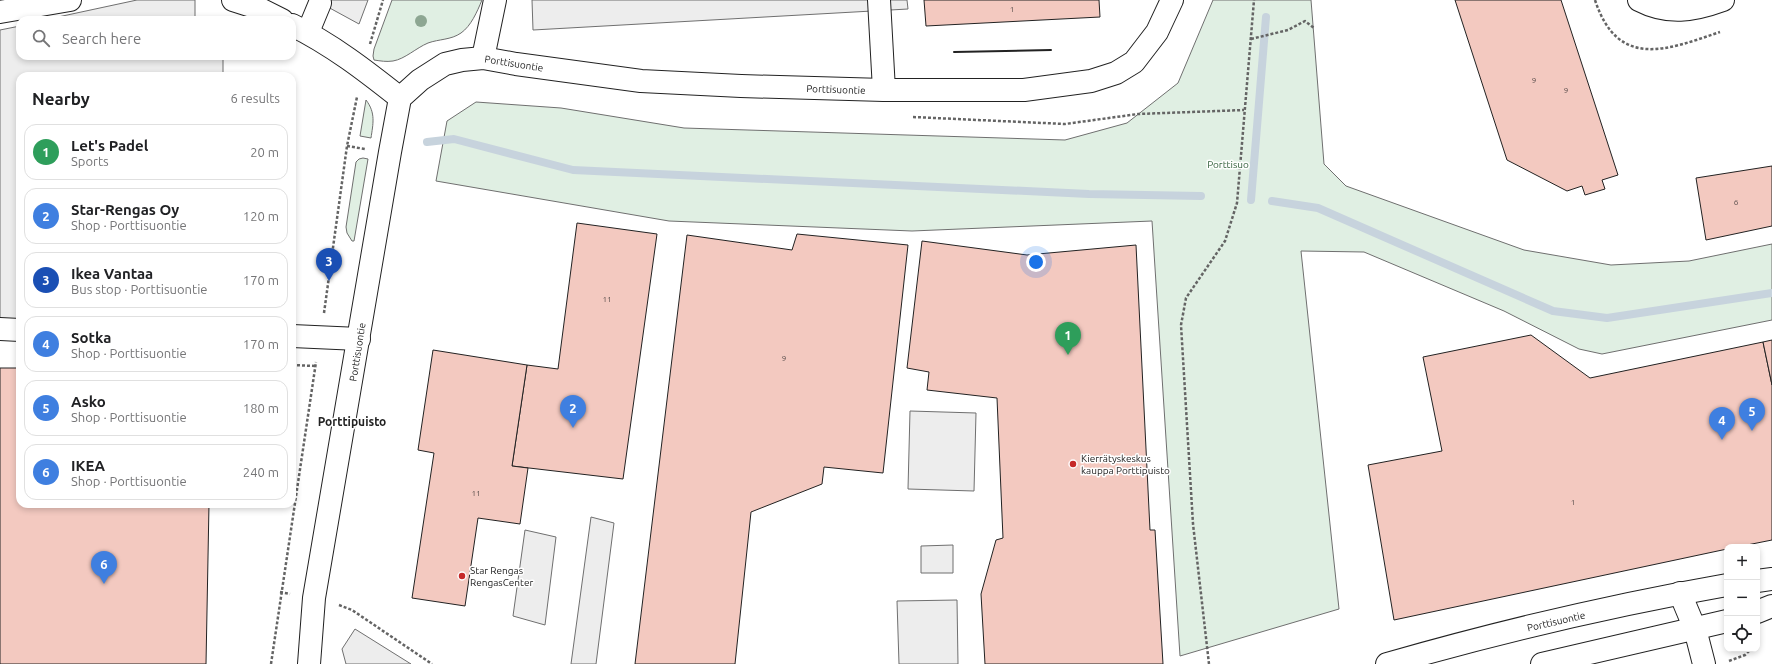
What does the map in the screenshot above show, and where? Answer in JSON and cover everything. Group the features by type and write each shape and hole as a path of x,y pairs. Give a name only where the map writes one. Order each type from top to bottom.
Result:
{"street":[{"path":"0,12 70,0"},
{"path":"233,0 258,8 274,16"},
{"path":"483,58 495,0"},
{"path":"879,0 884,90"},
{"name":"Porttisuontie","path":"309,664 314,598 400,98 420,80 445,64 462,60 483,58 641,81 741,86 884,90 1024,90 1092,81 1116,73 1134,62 1157,32 1172,0"},
{"path":"1639,0 1660,9 1678,10 1693,9 1723,0"},
{"path":"320,3 300,28 362,68 400,98"},
{"path":"0,329 16,330"},
{"path":"296,336 359,339"},
{"path":"1760,581 1772,579"},
{"name":"Porttisuontie","path":"1387,664 1436,650 1569,617 1680,593 1724,586"},
{"path":"1680,593 1695,629 1704,664"},
{"path":"1760,611 1772,606"},
{"path":"1542,664 1724,622"}],"path":[{"path":"296,495 315,366 321,336 347,146 362,68 383,0"},
{"path":"1209,664 1193,524 1181,325 1186,298 1225,241 1237,203 1254,0"},
{"path":"1595,0 1600,15 1608,29 1621,41 1635,46 1662,50 1720,32"},
{"path":"1251,39 1288,30 1305,21 1314,28"},
{"path":"296,365 315,366"},
{"path":"271,664 294,508"},
{"path":"338,605 352,610 432,664"},
{"path":"1726,662 1745,655 1748,652"}],"green space":[{"path":"392,0 482,0 471,23 461,33 449,38 428,43 397,60 374,60 374,49"},
{"name":"Porttisuo","path":"1213,0 1311,0 1324,164 1346,186 1524,250 1611,265 1689,261 1772,244 1772,320 1602,354 1579,349 1504,311 1364,252 1301,251 1339,609 1180,656 1152,221 912,231 669,221 436,181 447,121 476,102 561,108 684,128 1065,140 1127,123 1178,83"},
{"path":"366,100 373,114 371,138 360,136"},
{"path":"363,158 368,159 354,241 352,241 347,233 346,227 356,162"}],"shaded area":[{"path":"137,0 195,0 195,16 63,16"},
{"path":"315,0 368,0 359,24"},
{"path":"532,0 907,0 908,9 533,30"},
{"path":"16,27 16,60 223,60 223,72 16,72 16,320 0,320 0,30"},
{"path":"910,411 976,413 974,491 908,489"},
{"path":"591,517 614,523 596,664 571,664"},
{"path":"525,530 556,537 545,625 513,616"},
{"path":"953,545 953,573 921,573 921,546"},
{"path":"957,600 958,664 899,664 897,601"},
{"path":"355,629 411,664 346,664 342,649"}],"building":[{"path":"924,0 1099,0 1100,17 926,26"},
{"path":"1455,0 1561,0 1618,175 1602,180 1605,189 1585,195 1582,186 1567,191 1507,160"},
{"path":"1772,166 1772,226 1706,240 1696,178"},
{"path":"577,223 657,234 623,479 512,466 527,365 558,369"},
{"path":"797,234 908,245 883,473 824,467 822,484 751,512 735,664 635,664 687,235 792,250"},
{"name":"Kierrätyskeskus kauppa Porttipuisto","path":"922,241 1027,255 1136,245 1150,530 1155,530 1163,664 985,664 981,594 996,540 1003,538 997,398 927,390 929,372 907,368"},
{"path":"1531,335 1590,378 1763,342 1772,385 1772,540 1752,544 1724,544 1724,550 1394,620 1368,465 1442,451 1423,357"},
{"path":"1772,340 1772,385 1763,342"},
{"path":"433,350 527,365 512,466 528,468 520,524 478,518 465,606 412,598 434,453 418,450"},
{"path":"0,368 16,368 16,508 209,508 206,664 0,664"}],"waterway":[{"path":"1251,200 1266,17"},
{"path":"427,142 454,139 573,170 1089,194 1201,196"},
{"path":"1272,201 1318,208 1553,311 1607,318 1772,293"}],"wall":[{"path":"954,52 1051,50"}],"place":[{"name":"Ikea Vantaa","path":"329,281"},
{"name":"Let's Padel","path":"1068,355"},
{"name":"Star-Rengas Oy","path":"573,428"},
{"name":"Asko","path":"1752,431"},
{"name":"Sotka","path":"1722,440"},
{"name":"Kierrätyskeskus kauppa Porttipuisto","path":"1073,464"},
{"name":"Star Rengas RengasCenter","path":"462,576"},
{"name":"IKEA","path":"104,584"}],"district":[{"name":"Porttipuisto","path":"352,422"}]}
